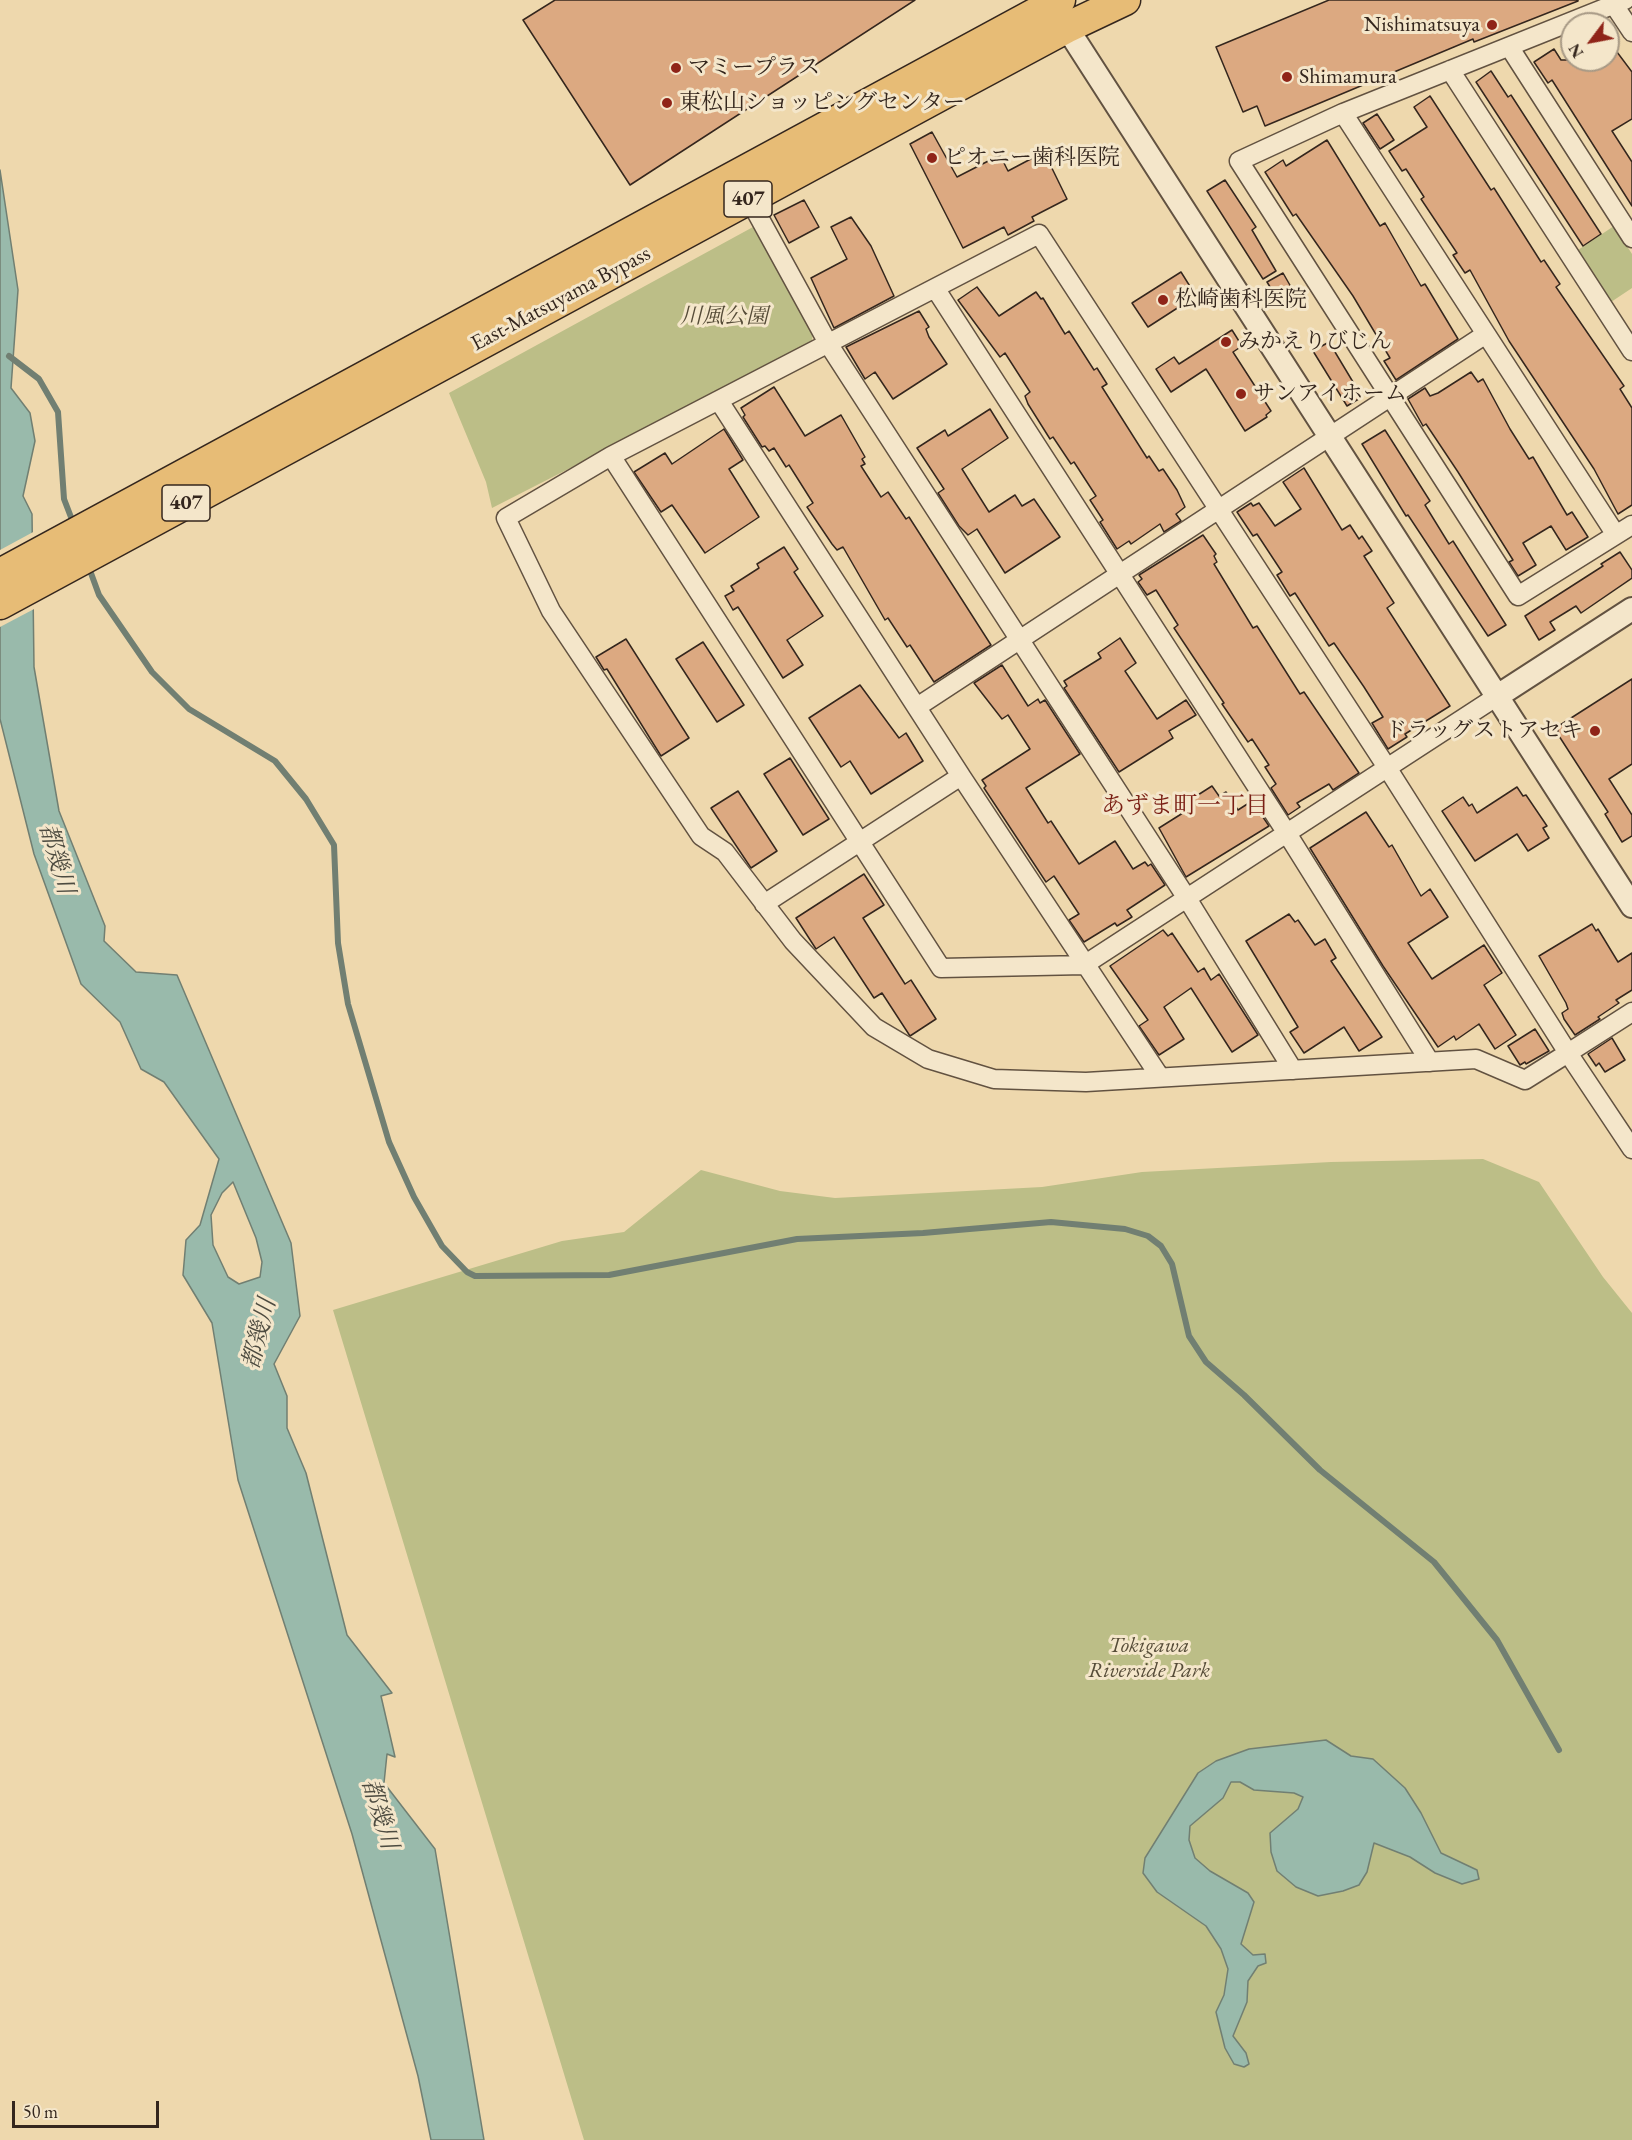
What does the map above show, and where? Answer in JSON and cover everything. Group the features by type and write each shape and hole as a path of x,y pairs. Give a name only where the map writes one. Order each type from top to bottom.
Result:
{"highway":[{"name":"East-Matsuyama Bypass","path":"0,604 369,388 1057,8 1125,0"},
{"name":"East-Matsuyama Bypass","path":"0,574 749,199 1057,8"}],"street":[{"path":"1632,32 1620,2 1343,113 1239,161 1518,596 1632,525"},
{"path":"1057,8 1328,436 1632,906"},
{"path":"1510,48 1632,238"},
{"path":"1450,70 1632,351"},
{"path":"1343,113 1616,535"},
{"path":"749,199 829,345 1188,900 1293,1070"},
{"path":"1632,1012 1568,1053 1525,1080 1476,1059 1086,1082 994,1079 928,1059 874,1027 793,941 725,852 701,836 551,611 506,518 611,456 829,345 1039,234 1219,508 1568,1053 1632,1149"},
{"path":"935,288 1288,835 1430,1062"},
{"path":"917,707 1486,334"},
{"path":"719,401 1084,965 1160,1077"},
{"path":"611,456 941,968 1084,965 1188,900 1632,609"},
{"path":"764,904 961,776"}],"green space":[{"path":"1614,226 1632,254 1632,288 1611,302 1578,250"},
{"name":"川風公園","path":"753,227 813,334 811,345 492,508 486,482 449,393"},
{"name":"Tokigawa Riverside Park","path":"1483,1159 1539,1182 1603,1277 1632,1313 1632,2140 584,2140 333,1310 562,1241 624,1232 701,1170 780,1191 835,1198 1042,1187 1142,1172 1331,1162"}],"water":[{"name":"都幾川","path":"0,170 18,290 11,388 30,413 35,441 23,496 32,514 34,667 59,811 105,926 104,941 136,972 177,975 291,1243 300,1316 274,1364 287,1396 287,1428 306,1473 347,1635 392,1693 381,1696 395,1757 387,1754 384,1783 435,1849 484,2140 431,2140 418,2076 352,1834 238,1480 212,1323 183,1275 186,1240 200,1225 219,1159 164,1082 141,1069 120,1022 81,984 34,854 0,719","holes":["233,1182 256,1238 262,1262 260,1277 239,1284 228,1277 213,1245 211,1215 222,1193"]},
{"path":"1326,1740 1351,1756 1373,1759 1405,1788 1421,1813 1441,1853 1477,1870 1479,1879 1462,1884 1435,1873 1410,1857 1374,1843 1367,1872 1359,1885 1318,1896 1296,1887 1277,1871 1271,1852 1270,1833 1298,1809 1303,1797 1294,1793 1254,1790 1240,1782 1231,1782 1223,1798 1190,1826 1189,1840 1195,1858 1210,1871 1248,1893 1254,1902 1241,1944 1253,1955 1265,1954 1266,1963 1258,1966 1248,1981 1247,2002 1233,2036 1246,2053 1249,2064 1244,2067 1234,2064 1225,2048 1216,2012 1224,1995 1228,1969 1221,1949 1206,1926 1157,1892 1143,1873 1145,1858 1198,1773 1216,1761 1249,1749"}],"pier":[{"path":"35,531 36,608 0,627 0,550"}],"building":[{"name":"東松山ショッピングセンター","path":"555,0 915,0 630,185 523,20"},
{"path":"1329,0 1578,1 1474,42 1473,39 1265,126 1257,106 1243,112 1216,47"},
{"path":"1554,49 1560,58 1560,72 1620,72 1620,56 1632,72 1632,119 1612,131 1632,162 1632,206 1552,80 1548,83 1534,62"},
{"path":"1491,71 1508,97 1511,95 1601,234 1583,246 1476,82"},
{"path":"1430,96 1491,190 1494,188 1541,262 1544,260 1560,284 1556,287 1624,386 1620,389 1632,408 1632,505 1618,514 1594,469 1509,341 1470,270 1465,273 1453,255 1457,253 1421,199 1424,197 1406,169 1402,171 1389,151 1427,127 1414,107"},
{"path":"1377,114 1394,140 1380,149 1363,123"},
{"path":"932,132 957,177 1000,155 1008,171 1044,152 1067,199 1032,217 1034,221 1008,235 1004,227 963,248 910,144"},
{"path":"1327,140 1380,226 1385,223 1421,286 1425,284 1458,339 1396,380 1384,361 1390,358 1353,296 1296,214 1293,216 1265,172 1283,160 1286,166"},
{"path":"1225,180 1256,227 1252,230 1276,271 1263,279 1207,191"},
{"path":"804,200 819,227 789,243 774,215"},
{"path":"851,217 871,246 894,296 834,328 811,278 847,259 831,227"},
{"name":"松崎歯科医院","path":"1181,272 1196,296 1148,327 1132,303"},
{"path":"1283,273 1295,294 1280,303 1267,282"},
{"path":"977,287 999,316 1036,292 1041,299 1043,298 1065,334 1069,331 1094,370 1097,368 1107,384 1102,387 1147,458 1149,456 1159,471 1163,469 1177,490 1185,507 1176,514 1181,521 1164,532 1160,524 1131,544 1129,541 1117,549 1100,522 1103,520 1090,500 1096,496 1074,462 1071,464 1053,437 1050,439 1028,404 1025,396 1030,392 1005,353 1000,357 958,300"},
{"path":"919,311 929,327 926,329 929,337 947,364 893,399 875,372 865,379 846,347"},
{"path":"1232,330 1242,346 1233,352 1271,411 1266,415 1267,417 1245,431 1206,369 1171,392 1156,369 1174,357 1179,364"},
{"path":"1329,342 1362,397 1347,406 1313,351"},
{"path":"1471,372 1478,382 1483,379 1529,459 1533,457 1567,515 1572,512 1588,537 1566,550 1551,526 1523,543 1536,565 1518,576 1509,562 1513,560 1426,424 1423,426 1408,399 1425,388 1430,396 1438,393"},
{"path":"774,387 805,436 841,415 865,457 862,459 865,464 861,466 881,497 888,492 906,519 909,517 991,645 934,682 910,645 907,647 888,618 885,620 843,547 837,550 807,507 813,503 789,465 786,467 774,448 769,451 765,446 762,447 743,417 745,415 741,408"},
{"path":"990,409 1008,438 962,469 989,512 1015,495 1022,506 1034,499 1060,537 1005,573 977,529 968,535 959,526 938,493 944,489 917,448 945,430 948,436"},
{"path":"724,429 743,460 729,469 759,517 705,553 672,505 661,512 634,472 665,453 672,464"},
{"path":"1385,430 1430,501 1425,505 1449,544 1453,541 1506,625 1488,636 1408,515 1406,516 1362,444"},
{"path":"1304,468 1342,530 1350,525 1359,539 1362,536 1372,551 1364,556 1394,603 1387,608 1450,706 1405,734 1407,737 1388,749 1372,723 1383,717 1364,687 1334,643 1329,646 1295,593 1290,596 1277,575 1282,572 1257,534 1253,536 1237,512 1251,503 1253,506 1259,503 1275,526 1301,509 1283,482"},
{"path":"1203,535 1216,554 1214,556 1217,562 1214,564 1253,628 1257,626 1300,694 1304,692 1359,773 1333,790 1329,784 1297,803 1300,807 1288,815 1271,788 1276,784 1265,767 1269,765 1252,739 1248,742 1222,704 1224,703 1174,628 1178,625 1156,590 1147,595 1138,582 1142,579 1139,575"},
{"path":"784,547 798,569 794,572 823,616 787,640 803,665 783,678 738,607 733,610 725,596 734,591 731,586 759,568 757,564"},
{"path":"1620,552 1632,570 1632,578 1581,613 1576,606 1550,622 1555,630 1539,640 1525,616 1603,566 1601,564"},
{"path":"1120,638 1136,663 1125,671 1157,719 1186,700 1196,715 1169,731 1173,738 1119,772 1064,688 1067,686 1064,681 1101,658 1098,653"},
{"path":"626,639 689,738 661,756 607,669 604,670 596,657"},
{"path":"703,642 744,705 717,722 676,659"},
{"path":"1002,665 1028,706 1038,699 1040,703 1045,700 1080,754 1026,788 1048,823 1051,821 1079,864 1115,841 1133,869 1145,862 1148,866 1151,864 1165,885 1127,910 1132,917 1117,926 1115,923 1084,942 1069,920 1079,914 1054,876 1046,882 984,788 986,786 982,780 1030,749 1008,715 1002,719 974,683"},
{"name":"ドラッグストアセキ","path":"1632,679 1632,764 1609,779 1632,815 1632,836 1622,842 1605,814 1608,812 1559,736 1557,727"},
{"path":"860,685 899,738 906,733 923,761 871,794 850,761 841,767 809,718"},
{"path":"790,758 829,819 803,835 764,774"},
{"path":"1212,786 1219,796 1226,792 1238,810 1252,801 1269,826 1186,877 1159,828 1194,806 1190,800"},
{"path":"1517,787 1523,796 1526,795 1547,826 1543,828 1549,838 1528,851 1517,834 1475,861 1442,811 1463,797 1469,806 1472,804 1477,813"},
{"path":"738,791 777,851 751,868 711,808"},
{"path":"1366,812 1389,847 1392,845 1421,896 1430,889 1448,917 1408,943 1432,979 1484,945 1502,973 1484,985 1516,1035 1495,1049 1479,1024 1456,1040 1454,1036 1438,1047 1383,966 1310,848"},
{"path":"864,874 884,905 863,918 905,984 911,980 936,1019 910,1036 882,993 874,998 834,937 816,949 796,918"},
{"path":"1289,914 1295,922 1298,920 1315,945 1325,939 1336,958 1331,961 1382,1037 1359,1051 1344,1027 1304,1053 1290,1032 1298,1027 1246,941"},
{"path":"1592,924 1596,931 1598,929 1618,962 1632,953 1632,990 1616,1000 1619,1003 1598,1017 1600,1019 1575,1035 1562,1013 1568,1009 1566,1003 1539,956"},
{"path":"1163,930 1168,936 1172,933 1198,972 1204,968 1211,980 1219,974 1258,1035 1232,1052 1191,988 1164,1007 1184,1039 1159,1055 1139,1026 1148,1020 1110,966"},
{"path":"1535,1029 1549,1051 1520,1065 1508,1046"},
{"path":"1612,1038 1625,1060 1605,1072 1599,1063 1596,1066 1588,1054"}],"waterway":[{"path":"9,356 39,379 58,412 64,499 74,525"},
{"path":"88,565 99,595 152,672 189,709 275,761 306,799 334,845 338,943 348,1004 389,1142 414,1197 442,1246 467,1272 475,1276 609,1275 797,1239 923,1233 1051,1222 1125,1229 1148,1236 1161,1246 1172,1264 1189,1336 1206,1362 1244,1395 1320,1470 1434,1562 1497,1640 1559,1750"}],"place":[{"name":"Nishimatsuya","path":"1492,25"},
{"name":"マミープラス","path":"676,68"},
{"name":"Shimamura","path":"1287,77"},
{"name":"東松山ショッピングセンター","path":"667,103"},
{"name":"ピオニー歯科医院","path":"932,158"},
{"name":"松崎歯科医院","path":"1163,300"},
{"name":"みかえりびじん","path":"1226,342"},
{"name":"サンアイホーム","path":"1241,394"},
{"name":"ドラッグストアセキ","path":"1595,731"}],"district":[{"name":"あずま町一丁目","path":"1185,806"}]}
